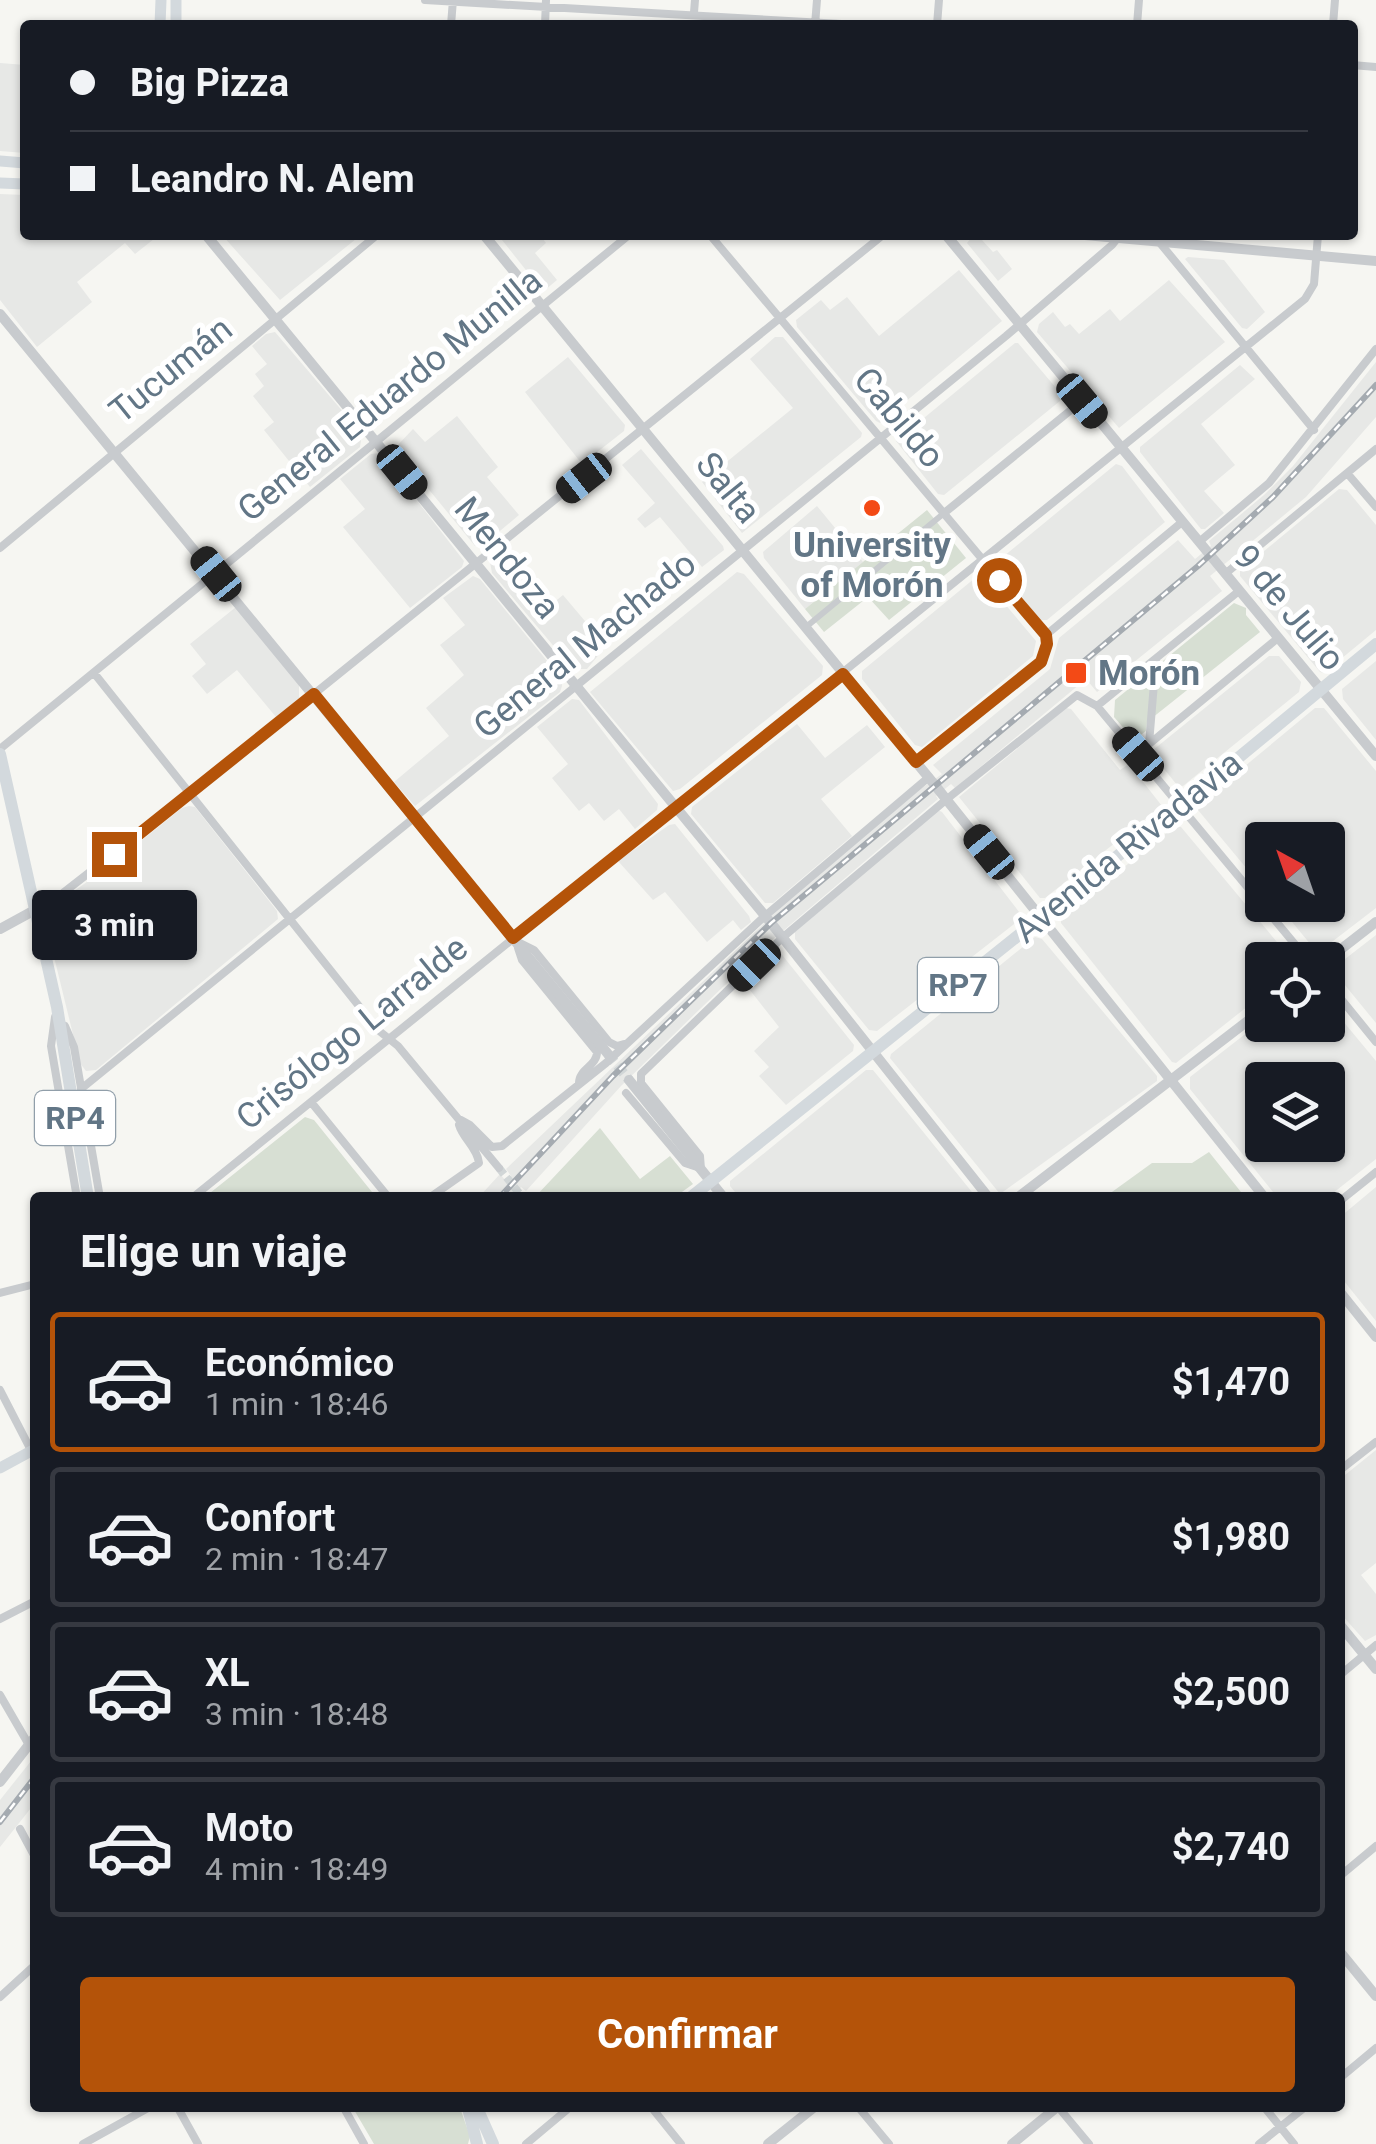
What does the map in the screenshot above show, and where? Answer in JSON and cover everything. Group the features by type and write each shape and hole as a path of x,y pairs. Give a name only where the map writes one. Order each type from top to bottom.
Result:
{"main road":[{"name":"Avenida Rivadavia","path":"697,1192 1376,644"},
{"name":"RP4","path":"0,752 56,1008 87,1192"},
{"path":"0,1468 30,1455"},
{"path":"469,2112 478,2144"},
{"path":"479,2112 492,2144"}],"street":[{"path":"425,0 546,4 694,20 695,0"},
{"name":"Mendoza","path":"210,240 765,916 984,1192"},
{"name":"Tucumán","path":"0,548 372,240"},
{"name":"Salta","path":"488,240 929,777 1260,1192"},
{"name":"General Eduardo Munilla","path":"0,752 622,240"},
{"name":"Cabildo","path":"714,240 1046,635"},
{"path":"0,929 63,893 190,794 877,240"},
{"name":"9 de Julio","path":"950,240 1376,756"},
{"name":"General Machado","path":"80,1089 880,439 1114,240"},
{"path":"1142,240 1376,261"},
{"name":"Crisólogo Larralde","path":"199,1192 1312,292 1318,240"},
{"path":"1160,243 1314,430"},
{"path":"0,314 611,1056"},
{"path":"1199,542 1260,491 1314,430 1376,349"},
{"path":"806,627 1082,401"},
{"path":"1224,574 1376,450"},
{"path":"1347,473 1376,507"},
{"path":"916,762 1041,662 1046,635 1182,522"},
{"path":"1097,706 1239,591"},
{"path":"1138,754 1278,638"},
{"path":"1150,744 1156,659"},
{"path":"94,673 290,921 499,1168"},
{"path":"719,1192 634,1079 782,938 1072,697 1082,696 1097,706 1293,942"},
{"path":"457,1118 470,1124 495,1148 629,1042 765,916 929,777"},
{"path":"1345,947 1376,922"},
{"path":"514,940 534,950 609,1042 617,1046 629,1042"},
{"path":"514,940 522,960 597,1052 596,1060 581,1074 579,1084"},
{"path":"1345,1004 1376,1042"},
{"path":"56,1008 74,1048 99,1192"},
{"path":"56,1008 51,1046 76,1192"},
{"path":"1026,1192 1245,1023"},
{"path":"626,1093 686,1163 702,1169"},
{"path":"310,1102 385,1192"},
{"path":"437,1192 479,1163 457,1118"},
{"path":"1345,1197 1376,1172"},
{"path":"0,1292 30,1285"},
{"path":"1345,1298 1376,1338"},
{"path":"0,1390 30,1446"},
{"path":"1345,1466 1376,1442"},
{"path":"0,1619 30,1603"},
{"path":"1345,1631 1376,1668"},
{"path":"1345,1671 1376,1644"},
{"path":"0,1695 30,1738"},
{"path":"0,1782 5,1770 30,1743"},
{"path":"20,1829 30,1848"},
{"path":"1345,1872 1376,1846"},
{"path":"1345,1958 1376,1996"},
{"path":"0,1997 30,1970"},
{"path":"1345,2074 1376,2048"},
{"path":"84,2144 141,2112"},
{"path":"180,2112 198,2144"},
{"path":"346,2112 364,2144"},
{"path":"526,2144 564,2112"},
{"path":"655,2112 681,2144"},
{"path":"768,2144 808,2112"},
{"path":"863,2112 889,2144"},
{"path":"1012,2144 1053,2112"},
{"path":"1061,2112 1089,2144"},
{"path":"1268,2112 1294,2144"},
{"path":"1259,2144 1299,2112"}],"shaded area":[{"path":"0,63 20,65 20,153 0,151"},
{"path":"0,194 20,195 20,240 153,240 135,254 125,243 77,282 92,302 37,347 0,300"},
{"path":"226,240 355,240 280,300"},
{"path":"502,240 544,240 546,243 535,253 557,280 541,289"},
{"path":"982,240 993,252 997,250 1012,269 998,281 967,243"},
{"path":"1185,259 1224,260 1265,312 1247,329 1242,328"},
{"path":"959,270 1002,321 880,423 876,421 797,327 796,320 821,300 830,310 847,297 879,336"},
{"path":"1169,280 1225,342 1119,428 1037,332 1039,324 1053,312 1065,327 1070,324 1079,334 1110,309 1120,321"},
{"path":"275,332 362,434 360,447 310,487 264,430 274,422 253,396 264,386 255,374 267,364 252,346"},
{"path":"775,337 783,337 862,433 742,533 702,482 793,408 750,359"},
{"path":"1015,343 1062,395 1060,401 944,495 938,494 896,441"},
{"path":"568,357 625,425 624,431 582,464 525,392"},
{"path":"1376,362 1376,417 1306,497 1210,576 1222,591 1097,692 1086,679 955,788 951,784 936,796 938,799 770,942 701,1008 621,1086 526,1191 521,1187 517,1192 484,1192 500,1174 506,1181 511,1176 506,1169 782,906 942,774 933,765 1050,669 1059,638 1178,540 1195,559 1211,546 1209,541 1293,466"},
{"path":"1240,365 1255,379 1201,424 1235,465 1204,491 1224,513 1201,529 1140,447"},
{"path":"457,416 498,467 487,477 519,515 482,546 475,546 395,448 413,429 425,442"},
{"path":"641,449 723,546 724,550 702,567 660,517 645,528 637,519 655,503 622,465"},
{"path":"380,453 464,561 462,567 410,608 343,527 365,509 340,479 371,454"},
{"path":"1116,464 1122,466 1165,522 1047,620 1040,620 997,566 998,561"},
{"path":"1339,489 1347,490 1376,525 1376,630 1324,673 1240,576 1240,571"},
{"path":"817,506 863,562 805,609 763,552"},
{"path":"927,510 966,558 889,620 868,597 824,632 805,609"},
{"path":"505,547 552,604 563,595 606,646 587,669 573,669 492,573 490,562"},
{"path":"737,572 744,574 823,666 822,675 673,791 590,692"},
{"path":"473,576 480,579 561,678 562,686 560,692 415,806 394,782 449,736 426,708 464,675 440,645 465,625 443,598"},
{"path":"975,578 983,578 1036,641 1033,656 922,747 915,745 862,679 862,671"},
{"path":"1234,603 1246,608 1246,615 1260,632 1147,722 1146,731 1134,740 1114,717 1115,700"},
{"path":"236,607 299,685 299,698 276,717 237,670 207,694 192,676 206,664 190,644"},
{"path":"1269,656 1279,656 1301,682 1299,692 1183,786 1177,785 1152,754 1153,750"},
{"path":"1376,661 1376,740 1343,699 1342,689"},
{"path":"572,699 579,700 658,804 657,810 635,829 619,809 604,821 589,803 579,811 552,778 568,764 537,727"},
{"path":"1066,708 1071,709 1120,770 1129,764 1162,806 1045,898 1040,898 959,797"},
{"path":"1315,708 1324,708 1376,771 1376,908 1332,942 1309,942 1292,922 1345,922 1345,822 1245,822 1245,867 1198,810 1198,805"},
{"path":"797,724 825,758 867,725 885,747 821,799 852,836 773,903 765,903 691,814 692,807"},
{"path":"189,806 195,807 277,911 278,919 96,1070 86,1071 80,1063 45,920 47,910"},
{"path":"938,810 1023,917 877,1031 869,1030 795,939 795,932"},
{"path":"675,824 749,916 751,922 741,930 733,920 707,942 665,892 653,900 618,861"},
{"path":"1175,826 1181,827 1245,904 1245,922 1260,922 1277,942 1245,942 1245,1008 1176,1063 1061,923 1061,918"},
{"path":"1376,935 1376,1023 1345,985 1345,959"},
{"path":"1035,937 1042,939 1157,1076 1157,1081 998,1192 890,1058"},
{"path":"774,950 779,951 854,1045 853,1051 786,1105 759,1076 769,1067 754,1051 779,1027 742,980"},
{"path":"1345,1024 1376,1061 1376,1159 1334,1192 1273,1192 1249,1162 1345,1162 1345,1062 1245,1062 1245,1157 1190,1089 1190,1077 1245,1034 1245,1042 1345,1042"},
{"path":"866,1070 873,1070 972,1192 735,1192 730,1181"},
{"path":"305,1117 314,1120 372,1192 211,1192"},
{"path":"600,1128 640,1179 670,1156 693,1184 682,1192 540,1192"},
{"path":"1209,1152 1241,1192 1112,1192 1152,1163 1192,1163"},
{"path":"1376,1187 1376,1321 1345,1282 1345,1213"},
{"path":"1376,1450 1376,1563 1361,1575 1376,1594 1376,1635 1365,1641 1345,1619 1345,1475"},
{"path":"30,1762 30,1809 0,1847 0,1800"},
{"path":"355,2112 461,2112 470,2136 468,2144 374,2144"}],"tunnel":[{"path":"608,1054 629,1080"},
{"path":"499,1168 518,1192"}],"railway":[{"path":"505,1192 613,1076 771,923 1198,566 1273,497 1376,385"},
{"path":"0,1822 30,1783"}],"place":[{"name":"University of Morón","path":"872,508"},
{"name":"Morón","path":"1076,673"}],"route":[{"path":"114,854 314,694 513,938 843,674 916,762 1010,689 1045,654 1046,635 999,580"}]}
